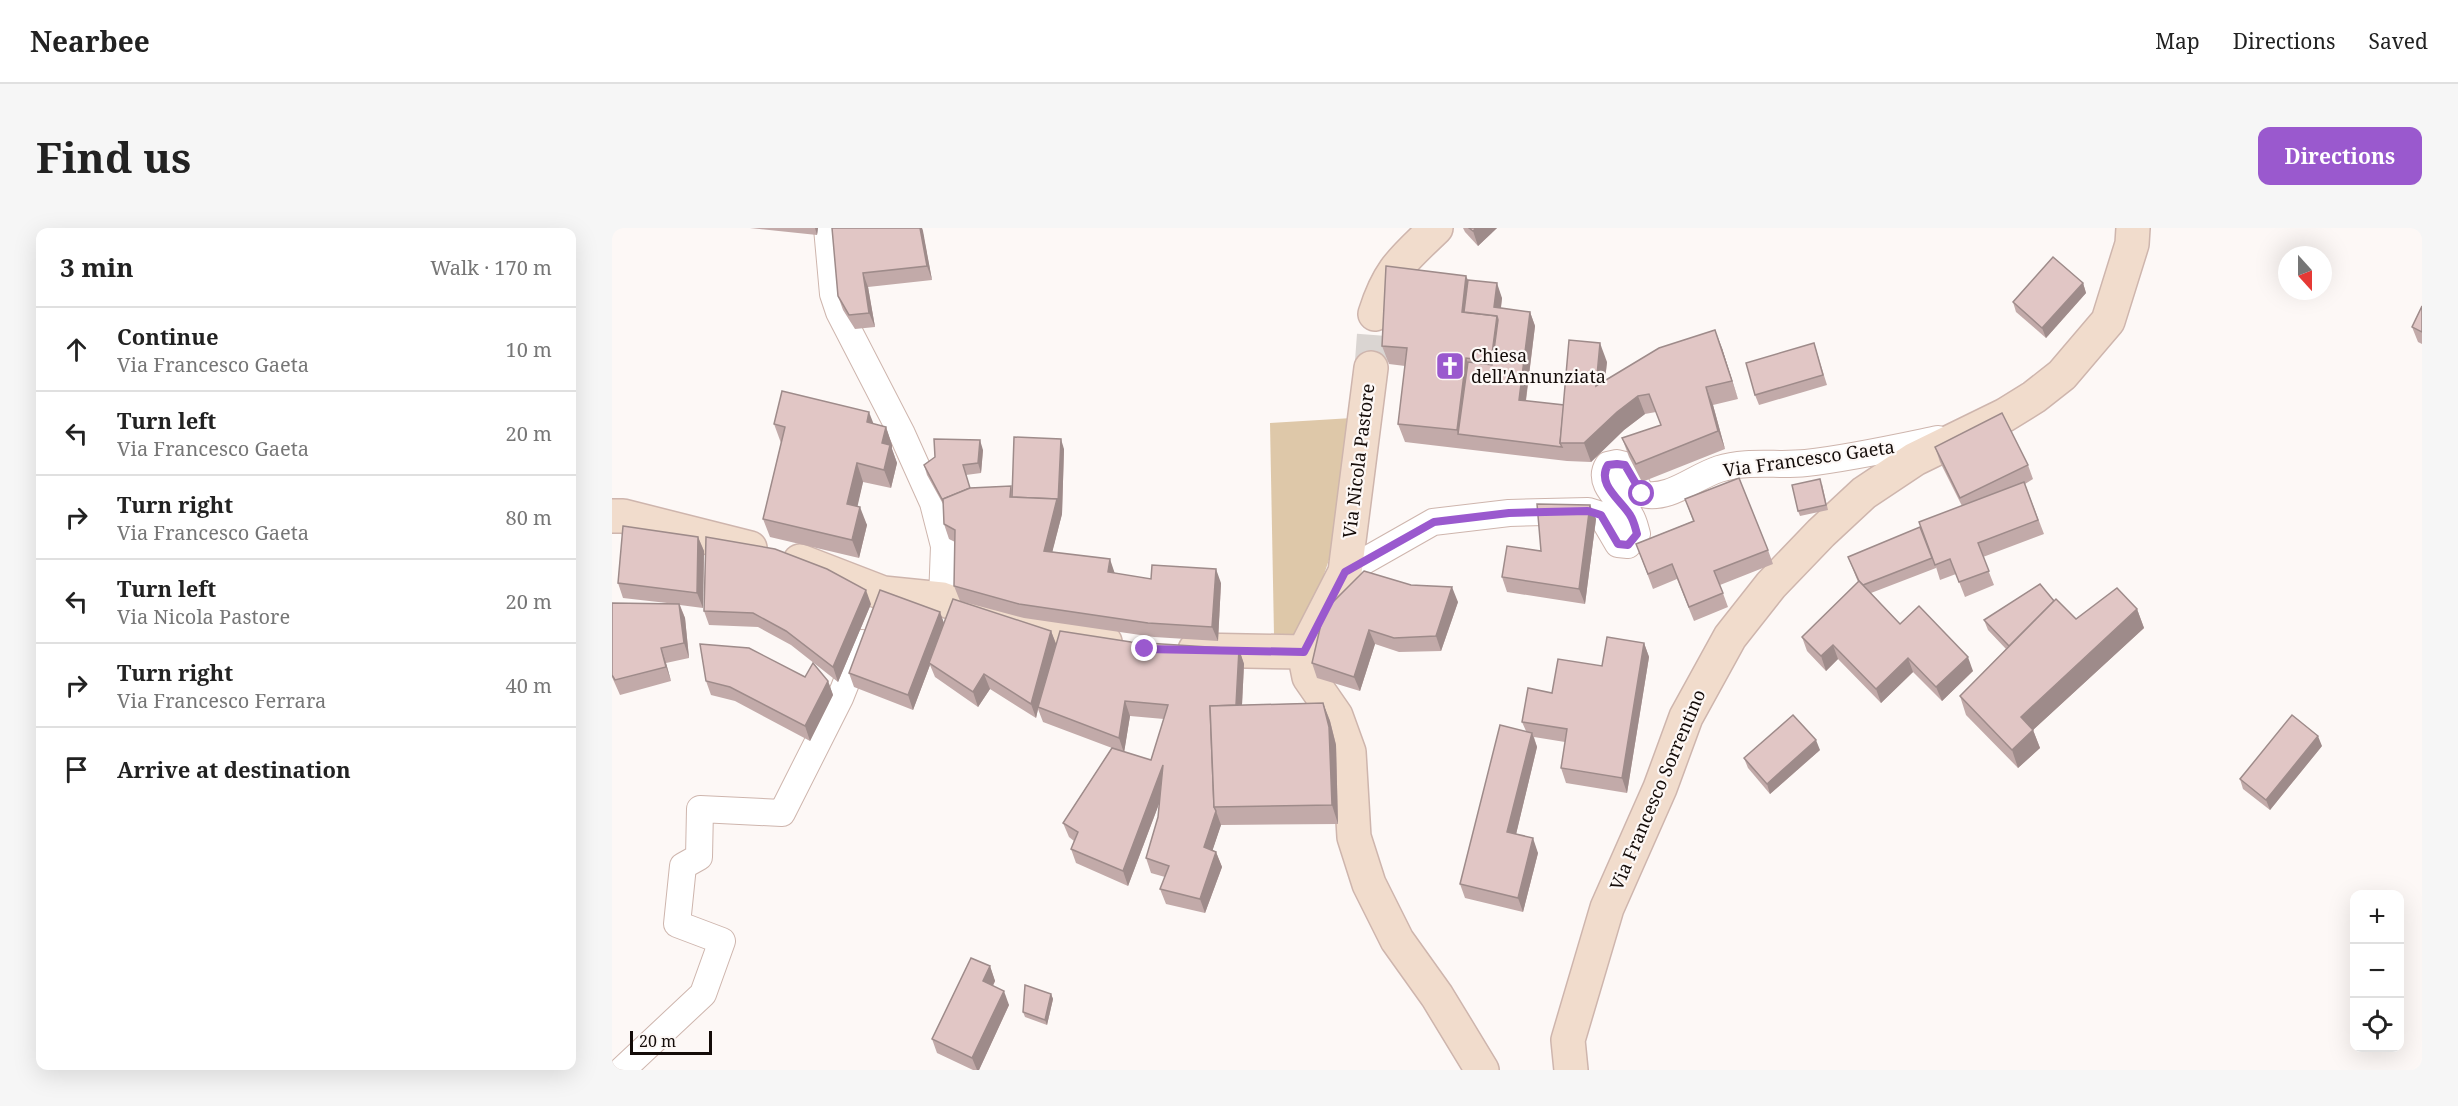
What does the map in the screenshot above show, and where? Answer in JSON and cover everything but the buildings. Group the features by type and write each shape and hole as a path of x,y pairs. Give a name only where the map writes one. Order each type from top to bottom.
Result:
{"street":[{"path":"827,228 832,294 933,502 944,546 942,599"},
{"path":"1375,314 1383,288 1396,267 1436,228"},
{"name":"Via Francesco Sorrentino","path":"1571,1070 1568,1040 1607,908 1660,788 1686,717 1730,638 1771,585 1821,533 1864,493 1915,459 2034,397 2062,375 2108,321 2132,244 2133,228"},
{"name":"Via Nicola Pastore","path":"1304,652 1345,572 1371,368"},
{"name":"Via Francesco Gaeta","path":"1345,572 1434,522 1509,513 1588,511 1601,515 1618,544 1628,545 1637,534 1634,523 1605,483 1604,472 1608,465 1625,465 1642,494 1653,496 1666,493 1720,469 1760,464 1806,463 1970,432"},
{"path":"612,516 623,516 793,558 876,610 942,599 1021,627 1134,647"},
{"path":"622,1070 703,994 722,941 676,924 683,866 699,857 700,809 782,813 840,698 876,610"},
{"path":"1168,649 1304,652 1309,676 1336,716 1349,752 1354,837 1369,884 1397,940 1437,996 1482,1070"}],"shaded area":[{"path":"1352,418 1333,548 1316,598 1295,638 1274,635 1270,423"}],"tunnel":[{"path":"1371,368 1375,314"}],"place":[{"name":"Chiesa dell'Annunziata","path":"1450,366"}],"route":[{"path":"1145,649 1304,652 1345,572 1434,522 1509,513 1588,511 1601,515 1618,544 1628,545 1637,534 1630,514 1605,483 1604,472 1608,465 1625,465 1642,494"}]}
